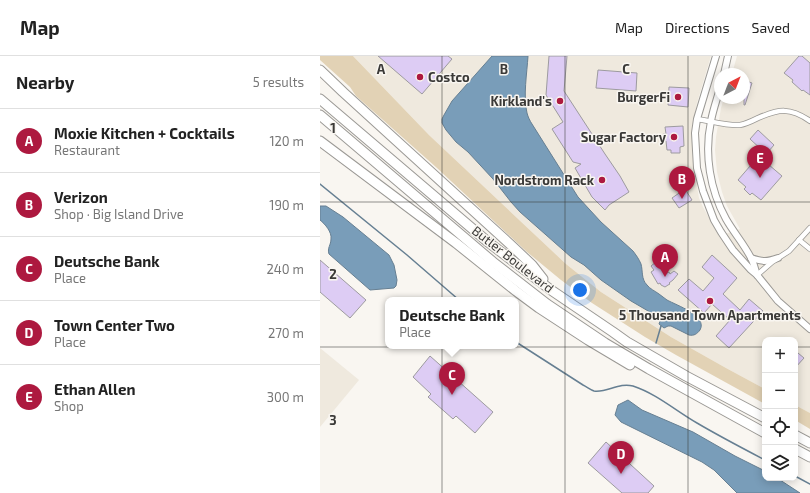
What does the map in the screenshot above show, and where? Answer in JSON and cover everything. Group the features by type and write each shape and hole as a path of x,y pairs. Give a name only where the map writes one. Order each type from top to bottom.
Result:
{"highway":[{"path":"320,70 532,265 551,290"},
{"name":"Butler Boulevard","path":"320,99 488,242 551,290 628,342 686,376 762,416"},
{"name":"Butler Boulevard","path":"320,115 480,251 547,304 634,361 762,431"},
{"path":"320,141 550,316 653,378 717,406"},
{"path":"798,437 810,443"},
{"path":"798,451 810,457"}],"street":[{"path":"716,56 697,119 695,133 697,168 703,191 714,220 733,250 757,275 778,301 810,329"},
{"path":"725,68 728,56"},
{"path":"716,104 708,140 710,173 715,191 726,218 751,258 757,275"},
{"path":"697,119 730,125 743,125 769,113 786,111 799,114 810,121"},
{"path":"757,275 772,262 789,251 810,228"},
{"path":"799,240 810,249"},
{"path":"751,258 761,262 778,258"}],"shaded area":[{"path":"320,56 353,56 429,135 566,264 601,292 671,337 762,387 762,402 645,337 592,303 561,280 527,252 437,168 356,96 350,87 320,60"},
{"path":"353,56 711,56 697,103 692,129 692,144 693,162 699,198 719,236 740,229 727,206 722,192 717,172 715,150 722,104 750,104 750,68 734,68 737,56 810,56 810,413 798,407 798,337 762,337 762,387 726,368 671,337 601,292 566,264 429,135"},
{"path":"320,348 359,380 320,427"},
{"path":"798,407 810,413 810,429 798,422"}],"water":[{"path":"492,56 528,56 525,99 528,117 531,123 578,197 601,222 633,251 641,264 645,283 667,300 684,308 699,320 701,325 697,334 689,335 671,326 664,328 659,324 659,318 631,301 601,280 584,265 571,257 520,212 493,179 446,130 442,123 442,119 452,101"},
{"path":"320,206 326,206 343,217 389,255 394,265 397,280 394,288 370,290 329,254 328,250 331,236 328,228 320,220"},
{"path":"628,400 642,410 693,432 762,470 762,481 782,481 800,493 737,493 714,470 702,462 621,422 615,415 618,405"}],"building":[{"name":"Costco","path":"378,56 448,56 452,59 422,94"},
{"path":"549,56 567,56 564,91 629,192 609,205 605,210 592,197 575,168 581,164 573,162 552,129 563,122 546,95"},
{"path":"799,56 802,56 810,63 810,95 803,90 802,91 792,82 793,80 784,73"},
{"path":"598,70 637,73 636,91 596,88"},
{"name":"BurgerFi","path":"669,87 689,88 688,107 668,105"},
{"name":"Sugar Factory","path":"683,126 684,146 680,147 680,153 671,153 671,150 667,150 666,141 664,141 663,134 666,134 665,127"},
{"path":"758,130 774,145 762,159 782,176 761,200 752,193 750,195 744,189 746,187 738,180 763,151 750,139"},
{"path":"685,189 692,200 679,208 672,198"},
{"name":"5 Thousand Town Apartments","path":"712,255 737,278 723,294 740,310 749,299 763,311 729,348 716,336 730,320 712,304 704,313 678,290 689,279 703,291 714,278 702,267"},
{"path":"320,260 366,300 350,318 320,292"},
{"path":"656,262 659,266 662,265 667,273 669,272 670,274 674,271 678,274 669,283 670,284 665,287 660,283 658,284 651,272 654,270 651,266"},
{"path":"798,353 804,358 798,365"},
{"path":"430,356 493,412 475,433 456,416 453,419 428,397 431,394 413,377"},
{"path":"606,442 654,486 648,493 622,493 588,463"}],"waterway":[{"path":"320,184 456,297"},
{"path":"656,343 661,326"},
{"path":"519,344 594,391 623,385 642,389 705,428 762,458"},
{"path":"798,478 810,484"}],"place":[{"name":"Costco","path":"420,77"},
{"name":"BurgerFi","path":"678,97"},
{"name":"Kirkland's","path":"560,101"},
{"name":"Sugar Factory","path":"674,137"},
{"name":"Ethan Allen","path":"760,178"},
{"name":"Nordstrom Rack","path":"602,180"},
{"name":"Verizon","path":"682,199"},
{"name":"Moxie Kitchen + Cocktails","path":"665,277"},
{"name":"5 Thousand Town Apartments","path":"710,301"},
{"name":"Deutsche Bank","path":"452,395"},
{"name":"Town Center Two","path":"621,474"}]}
